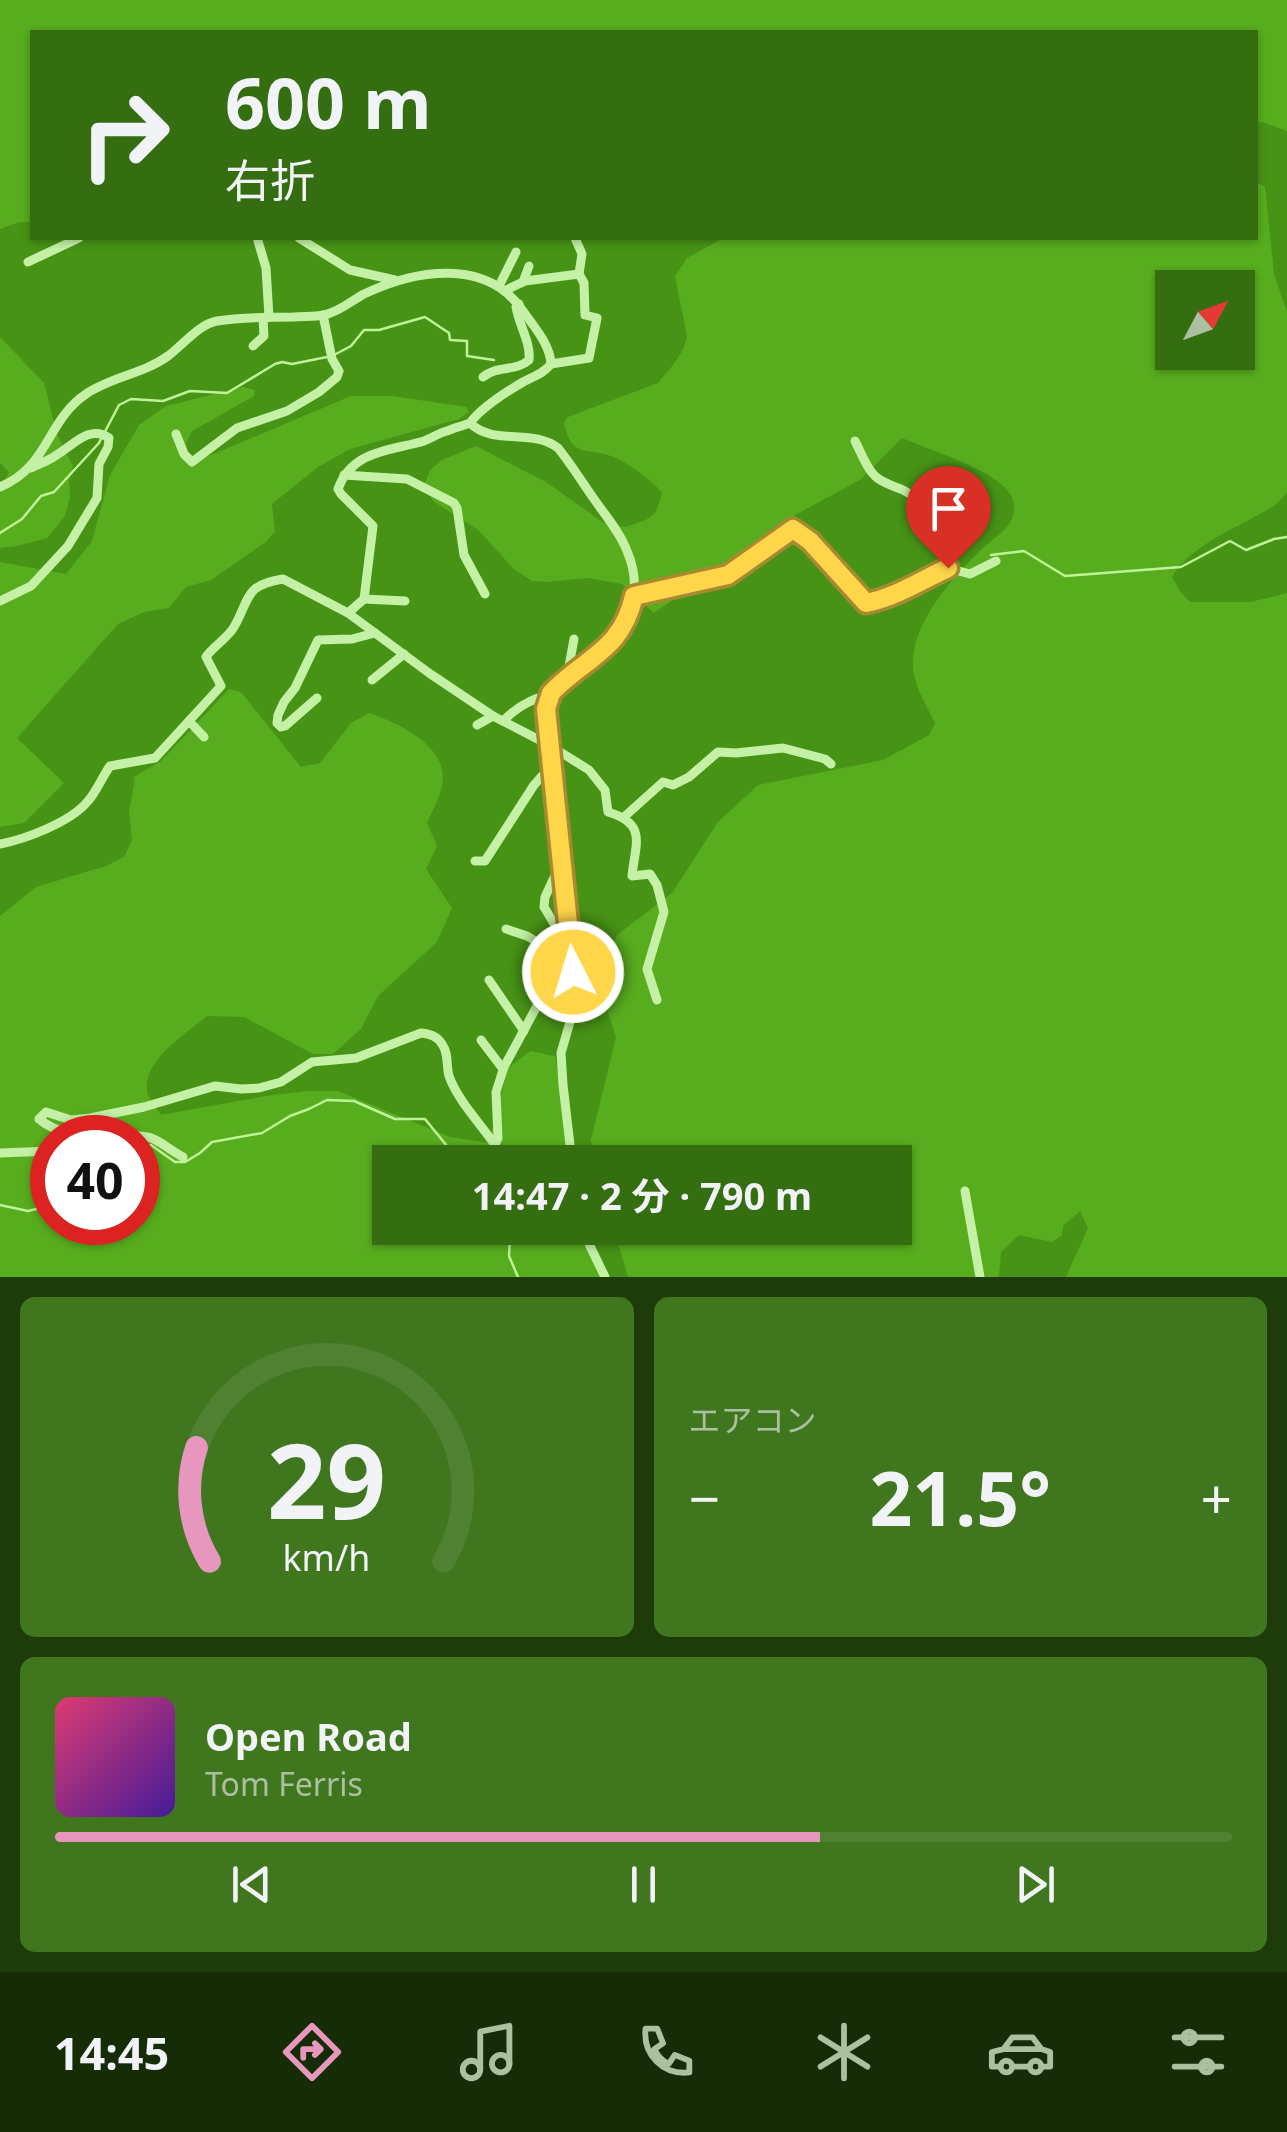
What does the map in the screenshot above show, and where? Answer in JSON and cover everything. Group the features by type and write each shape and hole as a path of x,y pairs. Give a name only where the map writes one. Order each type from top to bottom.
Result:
{"street":[{"path":"28,262 75,240"},
{"path":"302,240 350,270 396,281"},
{"path":"348,614 364,598 373,526 338,489 344,476 360,459 376,452 427,440 470,423 476,414 551,364 590,358 597,318 585,315 580,275 582,254 576,240"},
{"path":"253,346 264,336 266,318 266,268 258,241"},
{"path":"582,254 594,245"},
{"path":"503,288 516,252"},
{"path":"523,282 529,266"},
{"path":"31,468 64,414 84,396 109,380 159,362 211,322 323,316 396,281 456,274 474,276 503,288 519,304 548,350 551,364"},
{"path":"503,288 523,282 594,275"},
{"path":"483,377 491,371 520,367 529,360 530,351 516,307 519,304"},
{"path":"176,434 186,458 192,462 237,428 287,412 319,392 338,375 323,316"},
{"path":"470,423 482,432 545,441 558,448 624,544 633,570 634,596 620,634 585,659 550,696 546,709 572,948 574,995 561,1053 570,1145"},
{"path":"0,488 87,435 104,434 110,441 99,464 96,498 68,546 31,586 0,601"},
{"path":"855,441 876,478 911,495 936,517 941,525 948,568"},
{"path":"344,476 407,479 454,503 464,556 484,594"},
{"path":"634,596 728,575 793,529 810,541 866,603 916,586 948,568 970,574 996,561"},
{"path":"0,844 63,820 89,800 110,766 155,758 221,686 207,652 233,628 244,601 254,590 283,579 348,614 498,718 607,782 608,812 624,817 634,827 636,854 631,873 650,874 664,912 647,970 657,1000"},
{"path":"364,598 405,601"},
{"path":"318,698 285,726 277,724 284,702 296,688 318,640 352,639 375,633"},
{"path":"567,678 571,644"},
{"path":"372,680 404,654"},
{"path":"477,725 539,697 550,696"},
{"path":"189,721 204,738"},
{"path":"624,817 663,782 673,785 689,778 718,752 783,748 825,759 830,764"},
{"path":"475,861 484,861 551,766"},
{"path":"106,1115 215,1086 241,1089 270,1085 312,1062 356,1058 421,1032 441,1042 450,1076 495,1145 496,1092 503,1070 557,954 556,927 544,907 561,863"},
{"path":"506,929 557,954"},
{"path":"489,980 524,1030"},
{"path":"482,1040 503,1070"},
{"path":"160,1142 182,1157"},
{"path":"0,1153 30,1152"},
{"path":"965,1191 980,1277"},
{"path":"590,1245 605,1277"}],"green space":[{"path":"0,0 1287,0 1287,131 1258,123 1258,30 30,30 30,222 0,229"},
{"path":"1258,183 1265,187 1274,274 1287,312 1287,492 1270,508 1196,551 1172,577 1190,602 1251,602 1287,593 1287,1277 1066,1277 1088,1228 1080,1211 1052,1242 1019,1235 1001,1252 999,1277 628,1277 619,1245 912,1245 912,1145 592,1145 616,1037 603,998 607,960 617,935 672,893 718,822 758,785 883,760 929,735 935,723 914,675 913,658 921,628 949,585 1004,530 1014,512 1010,494 991,477 902,438 860,480 797,514 654,613 622,584 588,578 532,581 514,569 478,530 433,501 424,486 430,470 442,460 476,446 546,482 604,523 626,527 646,520 656,512 662,494 658,489 617,459 575,446 564,422 568,417 658,383 673,365 687,336 675,276 687,258 719,240 1258,240"},
{"path":"0,337 44,383 57,434 73,466 65,516 47,538 0,548 0,491 9,472 0,463"},
{"path":"243,387 255,390 254,396 192,431 186,444 189,457 211,455 351,396 393,396 466,407 469,412 459,419 350,449 318,467 272,504 275,531 267,541 211,580 186,587 169,608 144,612 118,624 17,738 64,783 24,823 0,827 0,562 66,574 92,541 110,475 139,425 166,406"},
{"path":"229,689 241,692 301,767 320,763 351,723 369,713 407,730 430,748 442,771 441,790 427,823 437,846 426,869 452,908 437,942 378,996 361,1029 333,1054 313,1054 244,1017 207,1016 157,1060 147,1083 148,1095 161,1115 266,1096 338,1091 450,1137 489,1143 508,1068 530,1051 555,1056 570,1145 372,1145 372,1245 590,1245 601,1277 0,1277 0,916 36,887 124,857 132,840 132,778 161,761"}],"waterway":[{"path":"334,355 351,346 364,330 379,330 425,317 449,333 450,340 467,341 467,356 494,360"},
{"path":"0,533 22,519 41,496 54,492 99,443 119,405 131,399 163,401 190,391 227,393 275,364 327,357"},
{"path":"991,555 1024,551 1065,576 1181,567 1230,541 1246,550 1287,537"},
{"path":"160,1151 175,1162 185,1162 212,1142 262,1133 327,1100 354,1101 395,1119 425,1119 446,1145"},
{"path":"0,1205 30,1210"},
{"path":"510,1245 509,1256 518,1277"}],"route":[{"path":"573,972 546,703 556,688 617,636 628,618 634,596 728,575 793,529 810,541 866,603 916,586 948,568"}]}
